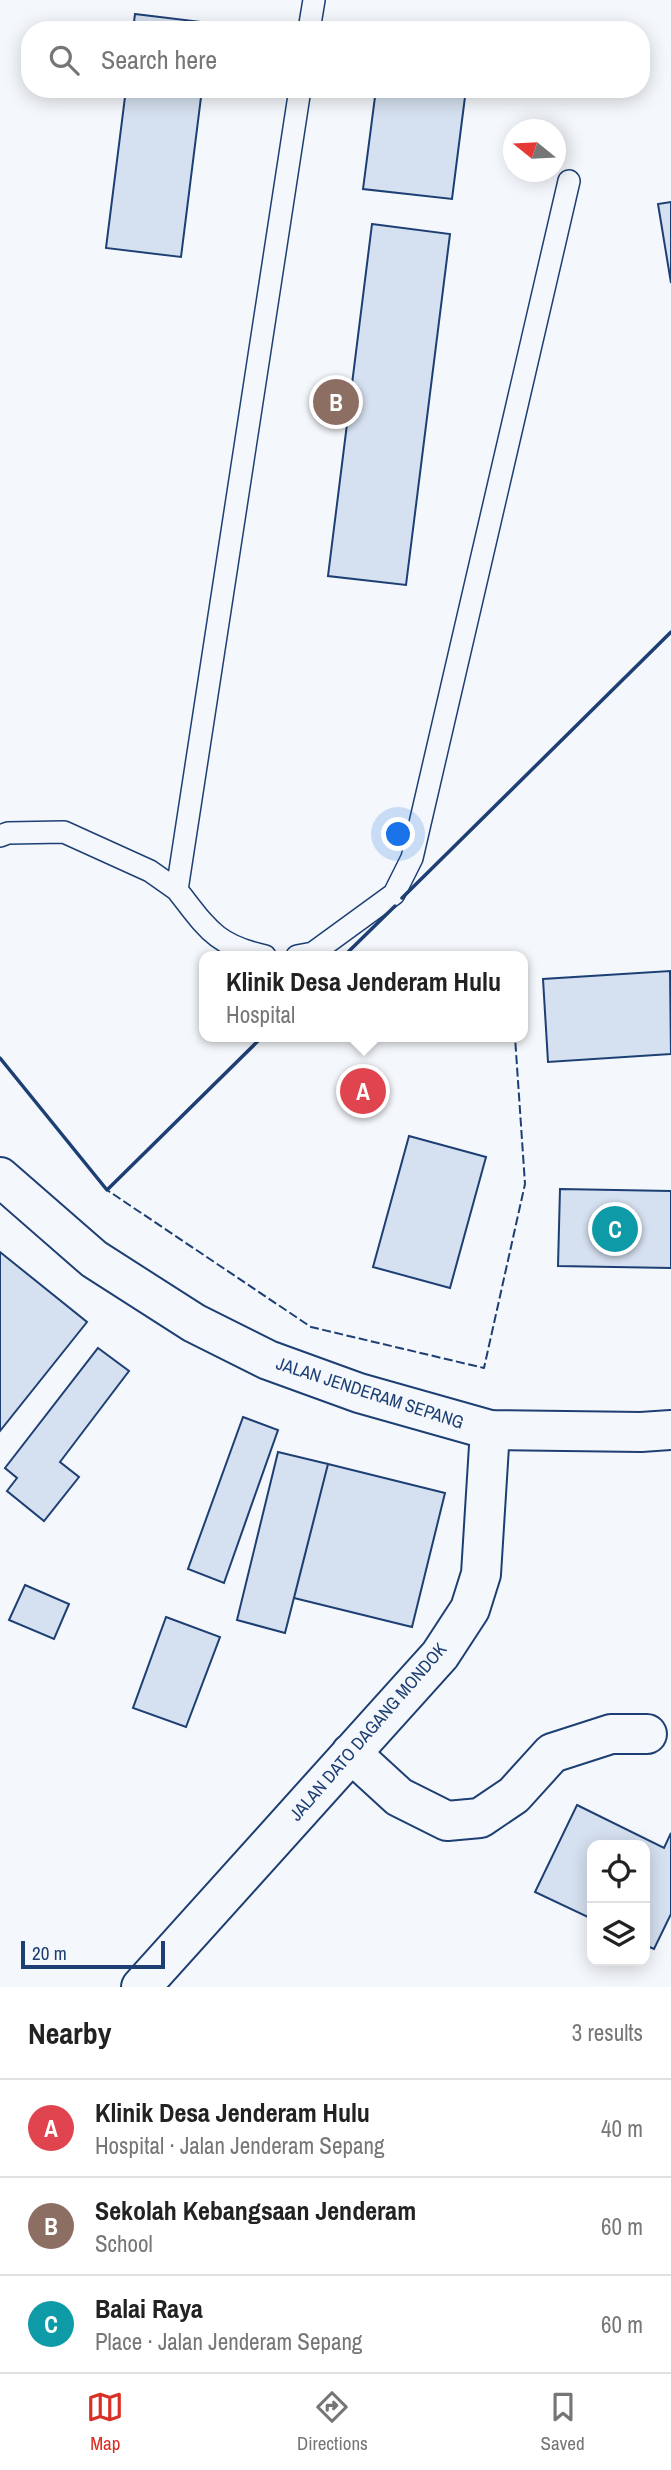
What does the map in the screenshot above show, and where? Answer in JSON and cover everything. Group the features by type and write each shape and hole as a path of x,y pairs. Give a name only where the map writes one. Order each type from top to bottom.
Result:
{"street":[{"name":"JALAN JENDERAM SEPANG","path":"0,1177 94,1259 194,1323 268,1360 333,1384 491,1430 671,1430"},
{"name":"JALAN DATO DAGANG MONDOK","path":"141,1987 440,1655 470,1609 481,1574 491,1430"},
{"path":"351,1754 398,1797 447,1821 480,1818 514,1795 552,1753 611,1734 647,1734"}],"lane":[{"path":"310,21 314,0"},
{"path":"177,890 299,98"},
{"path":"316,951 394,894 412,858 569,181"},
{"path":"0,836 8,833 64,832 150,871 177,890 215,937 243,951"}],"building":[{"path":"135,14 193,21 134,21"},
{"path":"125,98 201,98 181,257 106,248"},
{"path":"375,98 465,98 452,199 363,189"},
{"path":"671,202 671,283 658,204"},
{"path":"372,224 450,234 406,585 328,576"},
{"path":"670,971 671,1054 548,1062 543,979"},
{"path":"409,1136 486,1157 450,1288 373,1267"},
{"path":"560,1189 671,1191 671,1268 558,1266"},
{"path":"0,1252 87,1322 0,1431"},
{"path":"98,1348 129,1371 60,1462 79,1477 44,1521 7,1491 17,1478 5,1468"},
{"path":"243,1417 278,1430 224,1583 188,1569"},
{"path":"278,1452 328,1464 285,1633 237,1620"},
{"path":"328,1464 445,1493 412,1627 294,1598"},
{"path":"25,1585 69,1604 54,1639 9,1620"},
{"path":"166,1617 220,1637 186,1727 133,1708"},
{"path":"577,1805 648,1840 587,1840 587,1917 535,1892"},
{"path":"671,1833 671,1914 654,1949 650,1947 650,1841 664,1848"}],"fence":[{"path":"257,1042 107,1190 311,1327 484,1368 525,1184 515,1042"}],"wall":[{"path":"402,898 671,632"},
{"path":"349,951 395,906"},
{"path":"0,1058 107,1190 257,1042"}],"place":[{"name":"Sekolah Kebangsaan Jenderam","path":"336,402"},
{"name":"Klinik Desa Jenderam Hulu","path":"363,1091"},
{"name":"Balai Raya","path":"615,1229"}]}
